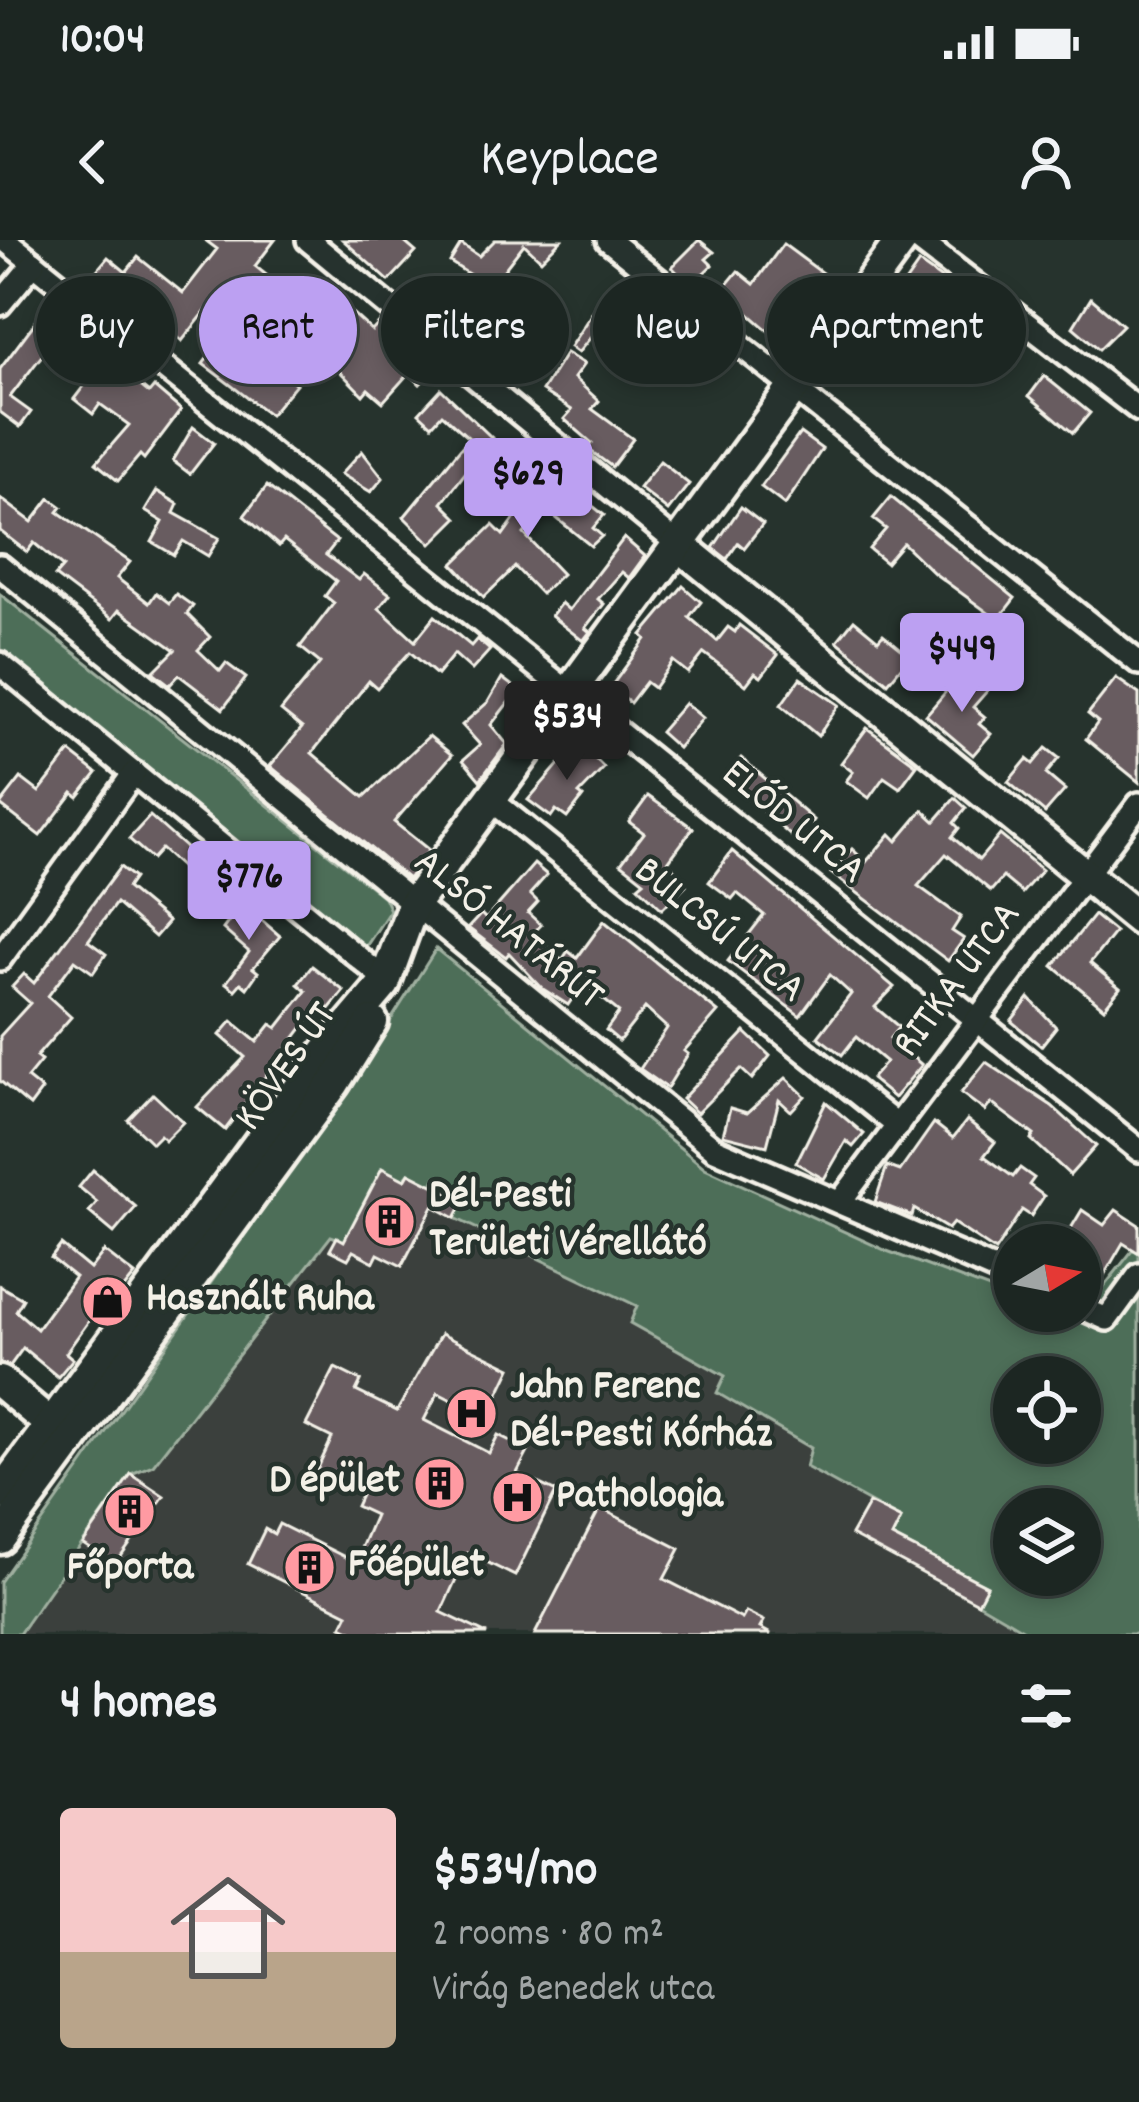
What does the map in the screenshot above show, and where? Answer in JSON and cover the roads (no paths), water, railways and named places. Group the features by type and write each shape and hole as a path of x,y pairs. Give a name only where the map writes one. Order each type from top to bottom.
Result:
{"street":[{"name":"ELŐD UTCA","path":"5,240 1139,1150"},
{"path":"308,240 1139,919"},
{"path":"608,240 791,391 1139,663"},
{"name":"KÖVES ÚT","path":"0,1494 62,1434 292,1119 383,1005 385,982 413,905 902,240"},
{"path":"918,240 1139,410"},
{"path":"0,304 34,263"},
{"name":"ALSÓ HATÁRÚT","path":"0,566 715,1149 993,1269"},
{"path":"0,664 385,982"},
{"path":"0,959 134,773"},
{"name":"BULCSÚ UTCA","path":"490,799 898,1126"},
{"name":"RITKA UTCA","path":"840,1202 1139,804"},
{"path":"1101,1316 1107,1319 1139,1275"},
{"path":"0,1382 62,1434 53,1467 0,1538"}],"place":[{"name":"Dél-Pesti Területi Vérellátó","path":"390,1222"},
{"name":"Használt Ruha","path":"107,1301"},
{"name":"Jahn Ferenc Dél-Pesti Kórház","path":"471,1413"},
{"name":"D épület","path":"439,1483"},
{"name":"Pathologia","path":"517,1498"},
{"name":"Főporta","path":"130,1511"},
{"name":"Főépület","path":"309,1567"}]}
